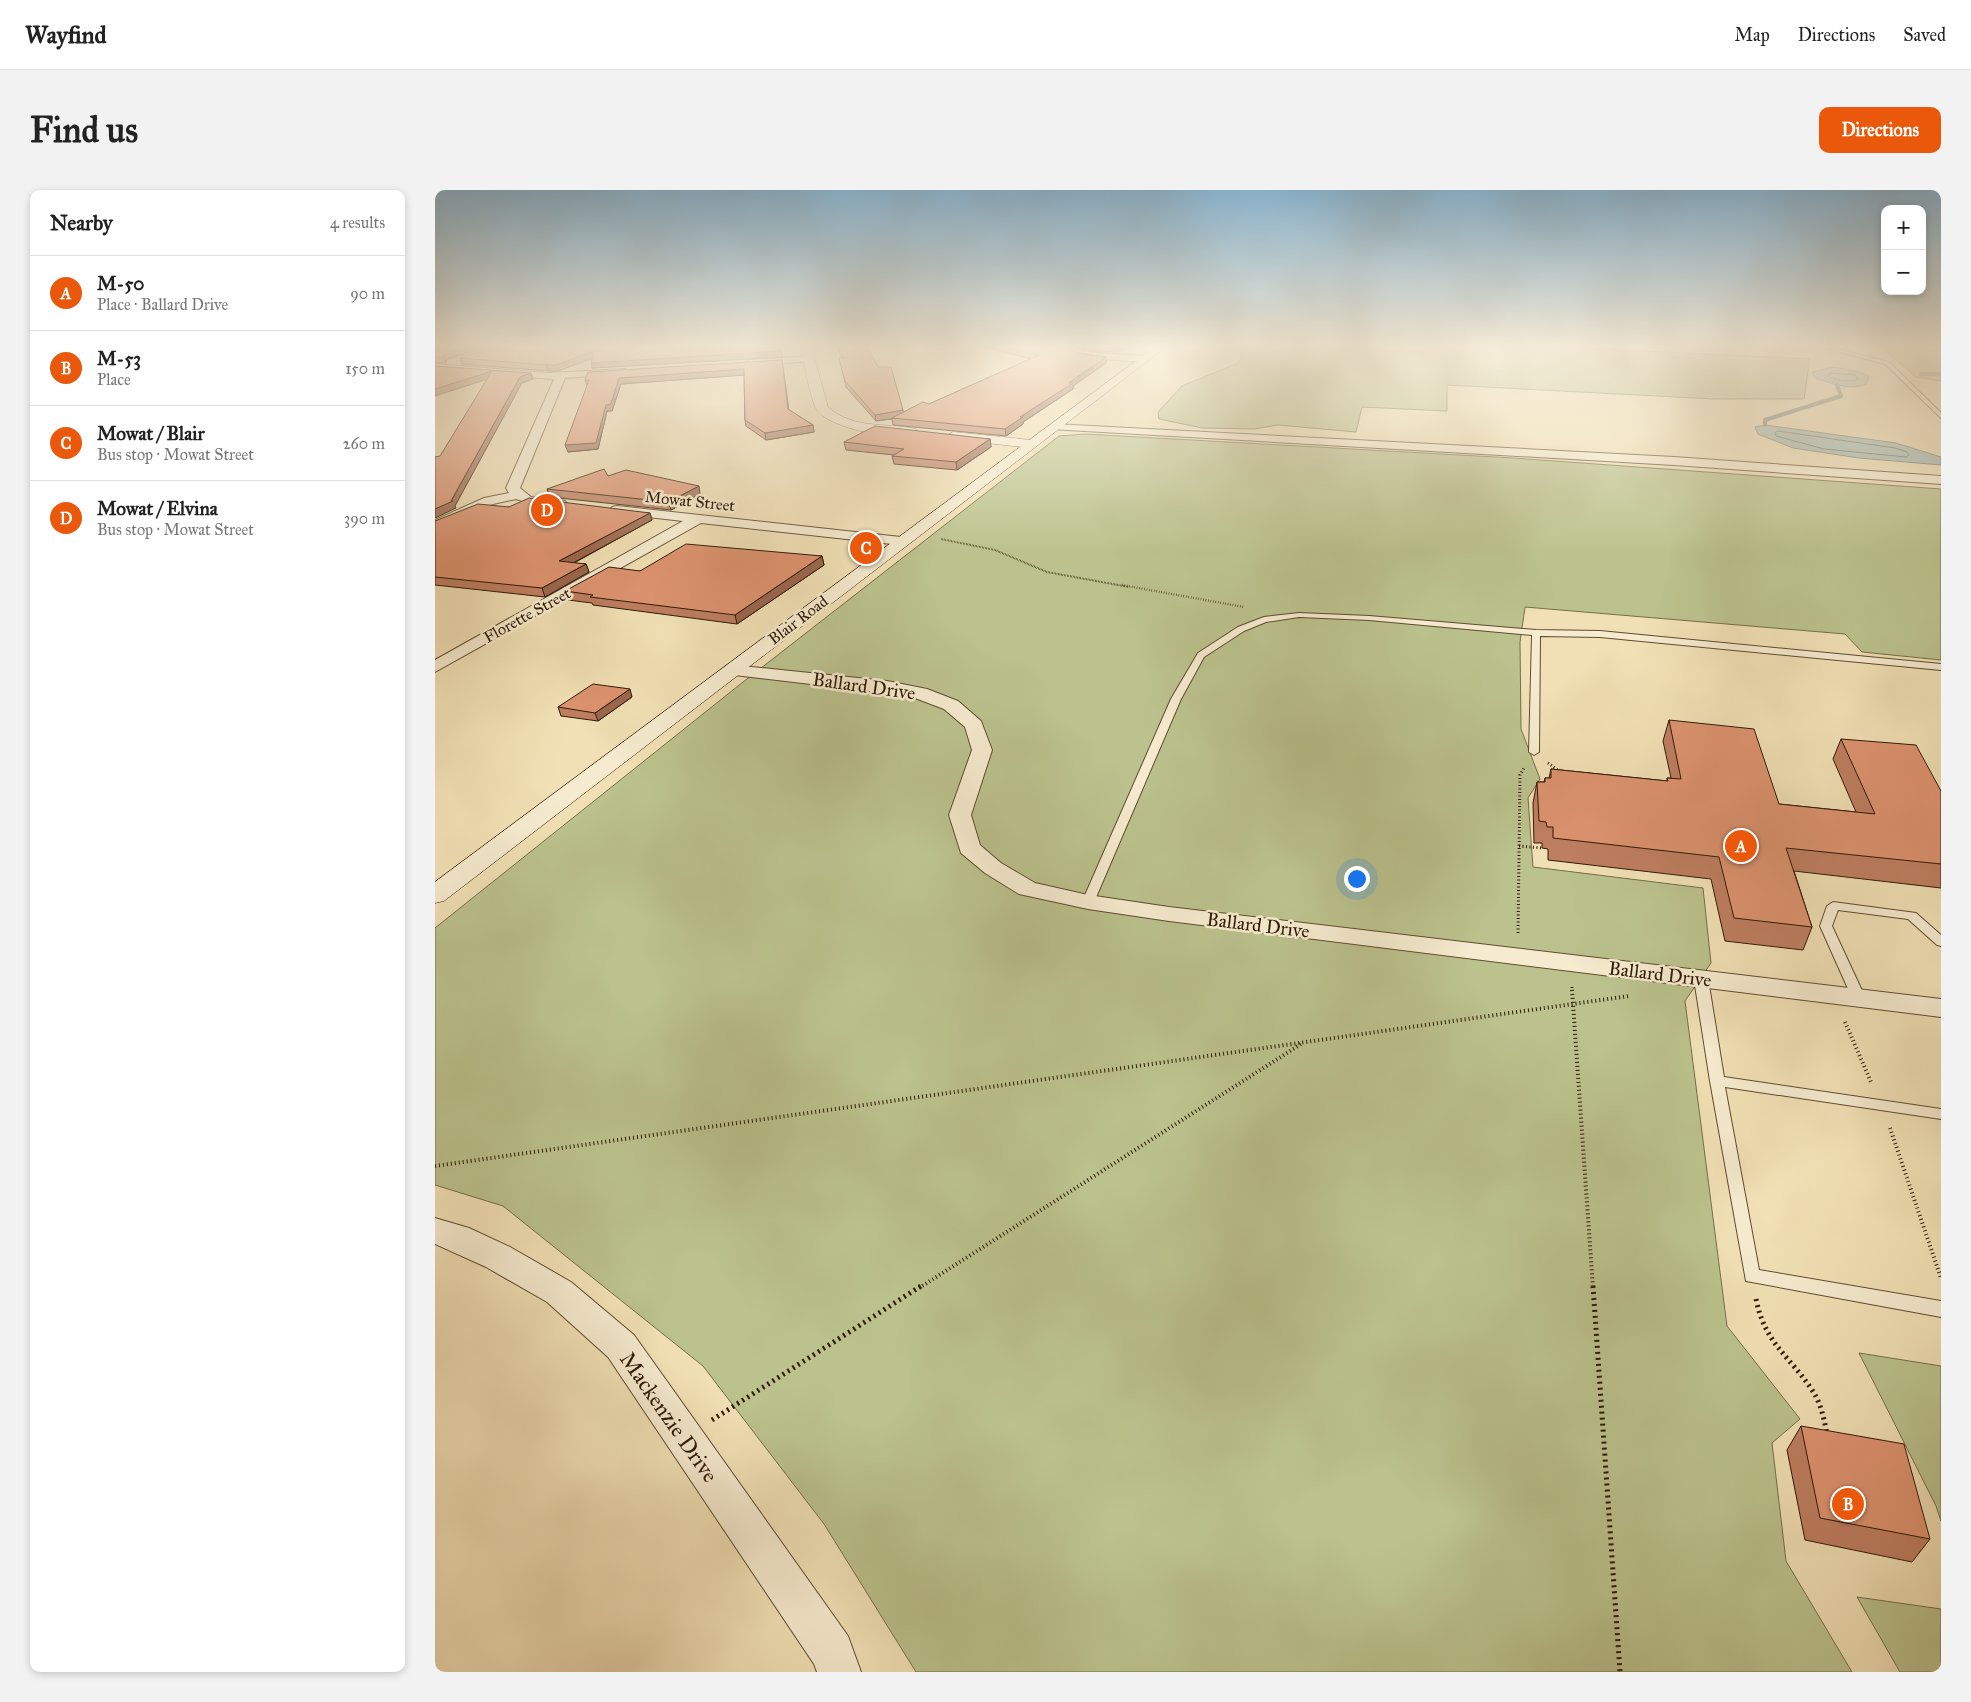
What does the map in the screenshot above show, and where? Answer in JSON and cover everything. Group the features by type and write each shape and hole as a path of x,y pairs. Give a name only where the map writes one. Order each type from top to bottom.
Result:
{"main road":[{"path":"828,415 844,423 869,428 1031,444"},
{"name":"Blair Road","path":"435,895 1070,415"}],"street":[{"path":"517,495 513,488 544,415"},
{"path":"1054,427 1683,461 1941,480"},
{"path":"435,525 489,501 517,495 540,502 578,506"},
{"name":"Mowat Street","path":"605,509 907,537"},
{"name":"Florette Street","path":"435,667 698,519"},
{"name":"Ballard Drive","path":"732,670 887,687 920,693 951,705 974,725 982,750 960,815 969,848 993,868 1027,889 1088,902 1941,1008"},
{"name":"Mackenzie Drive","path":"435,1231 457,1238 499,1257 559,1292 621,1346 832,1652 839,1672"}],"lane":[{"path":"1088,902 1181,690 1201,655 1241,629 1264,620 1299,615 1369,618 1536,633 1638,637 1941,667"},
{"path":"1534,752 1536,633"},
{"path":"1858,997 1826,926 1833,906 1912,916 1941,942"},
{"path":"1701,979 1752,1276 1941,1308"},
{"path":"1717,1081 1941,1114"}],"path":[{"path":"907,537 995,550 1047,572 1247,608"},
{"path":"1518,956 1519,775 1534,752 1565,775"},
{"path":"1519,846 1542,848"},
{"path":"1570,962 1620,1672"},
{"path":"435,1166 1574,1006 1641,994 1657,973"},
{"path":"1834,995 1882,1106 1941,1278"},
{"path":"684,1438 1302,1043"},
{"path":"1752,1276 1759,1321 1781,1354 1812,1391 1822,1411 1830,1445"}],"green space":[{"path":"1158,415 1360,415 1356,432 1278,425 1254,429 1202,428 1159,419"},
{"path":"1085,434 1513,458 1941,489 1941,660 1862,652 1845,634 1525,607 1520,642 1521,729 1540,779 1528,798 1533,867 1703,888 1711,963 1685,1001 1727,1326 1800,1419 1772,1443 1786,1561 1852,1672 916,1672 824,1524 703,1366 503,1206 435,1185 435,928 738,686 1059,436"},
{"path":"1859,1353 1941,1366 1941,1521 1936,1506"},
{"path":"1857,1597 1941,1609 1941,1672 1900,1672"}],"water":[{"path":"1765,425 1896,443 1941,457 1941,465 1859,458 1793,448 1758,434 1755,427"}],"building":[{"path":"465,415 499,415 451,501 453,501 435,509 435,457 440,456"},
{"path":"576,415 603,415 596,443 565,445"},
{"path":"745,415 798,415 813,425 765,433 745,420"},
{"path":"898,415 1023,415 1020,417 1023,417 1005,429 892,418"},
{"path":"875,426 990,439 956,462 892,456 904,449 844,442"},
{"path":"604,469 608,476 626,470 699,486 668,502 547,489"},
{"path":"529,498 650,513 559,561 586,564 542,588 435,577 435,521 478,504 509,507"},
{"path":"686,544 822,556 735,615 590,597 593,595 565,591 609,567 640,571"},
{"path":"593,684 630,689 595,713 558,707"},
{"path":"1669,720 1754,729 1779,804 1875,814 1841,739 1916,745 1941,791 1941,864 1786,848 1812,927 1734,918 1719,857 1553,838 1553,827 1547,827 1546,822 1539,821 1537,782 1545,782 1545,778 1551,778 1551,769 1668,781 1667,778 1681,779"},
{"path":"1801,1426 1904,1444 1930,1539 1820,1518"}],"waterway":[{"path":"1765,425 1765,420 1780,415"}],"place":[{"name":"Mowat / Elvina","path":"547,510"},
{"name":"Mowat / Blair","path":"866,548"},
{"name":"M-50","path":"1741,846"},
{"name":"M-53","path":"1848,1504"}]}
